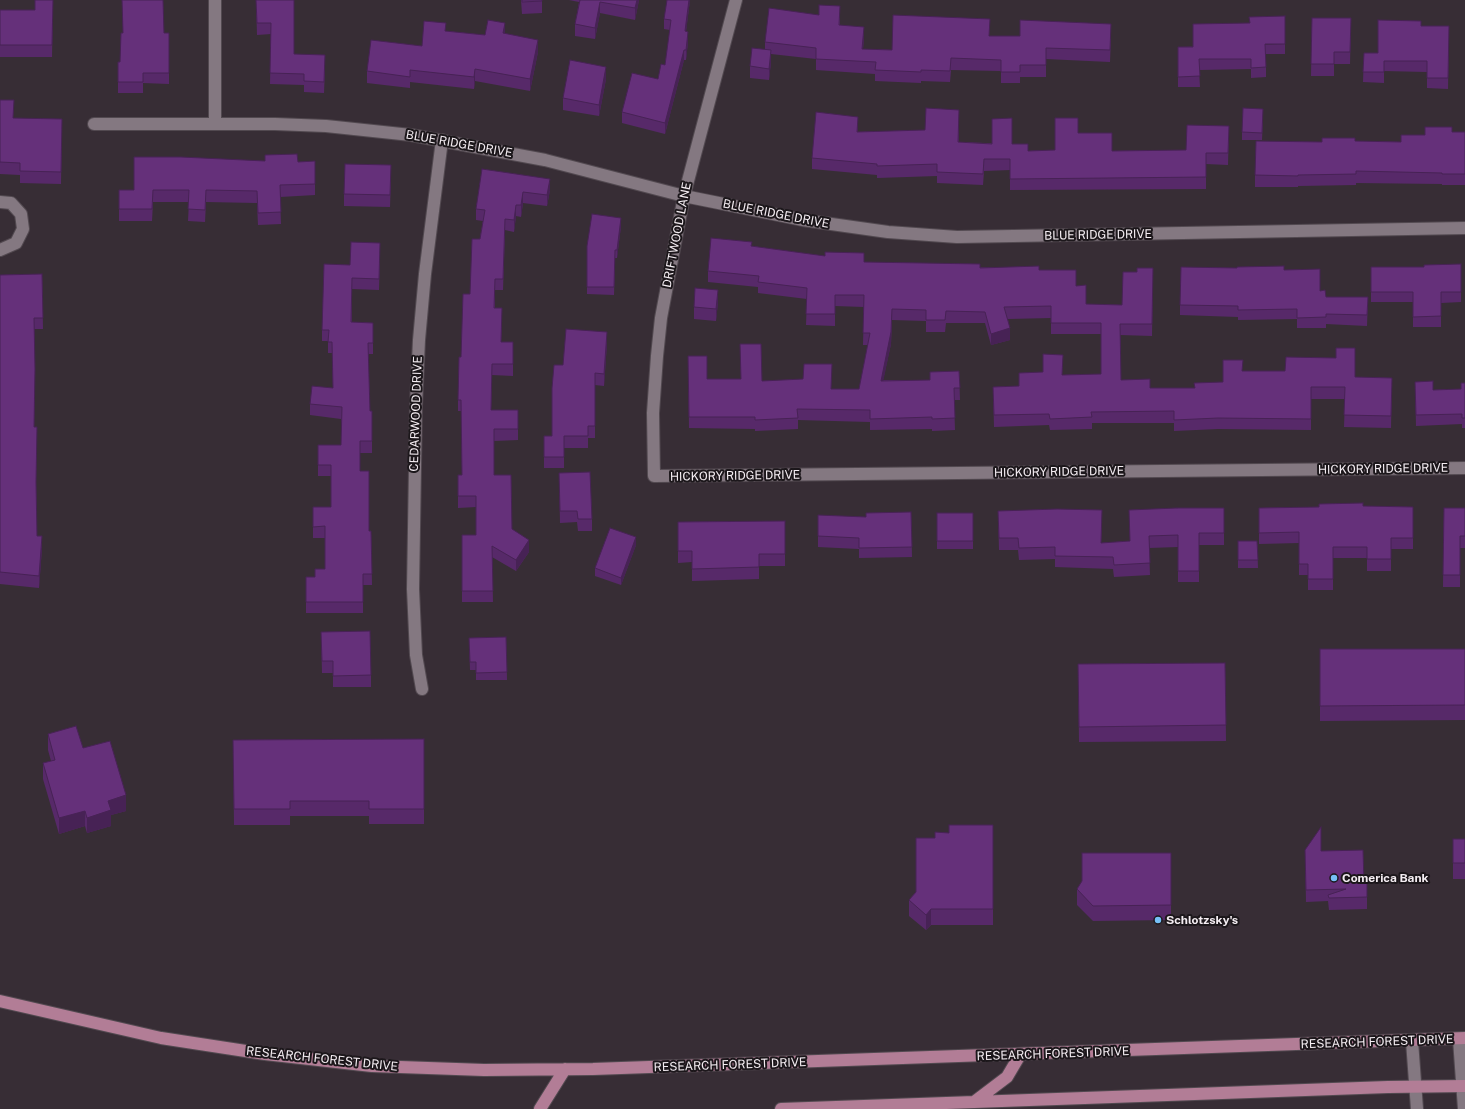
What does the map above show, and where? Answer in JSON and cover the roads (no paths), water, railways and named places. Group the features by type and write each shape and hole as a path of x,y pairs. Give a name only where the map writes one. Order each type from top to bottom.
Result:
{"main road":[{"name":"RESEARCH FOREST DRIVE","path":"0,1001 161,1038 265,1054 372,1066 484,1070 565,1069 1020,1055 1462,1039"},
{"path":"974,1102 1007,1077 1020,1055"},
{"path":"540,1109 565,1069"},
{"path":"781,1109 1464,1086"}],"street":[{"path":"215,0 216,123"},
{"name":"DRIFTWOOD LANE","path":"654,476 653,413 661,318 684,196 736,0"},
{"name":"BLUE RIDGE DRIVE","path":"94,124 216,123 326,126 411,135 545,160 684,196 803,220 888,232 957,237 1465,228"},
{"name":"CEDARWOOD DRIVE","path":"422,689 416,655 413,589 416,406 419,340 425,274 442,140"},
{"path":"0,202 11,203 21,214 23,229 16,243 0,250"},
{"name":"HICKORY RIDGE DRIVE","path":"654,476 1465,468"},
{"path":"1462,1039 1464,1109"},
{"path":"1412,1041 1417,1109"}],"place":[{"name":"Comerica Bank","path":"1334,878"},
{"name":"Schlotzsky's","path":"1158,920"}]}
